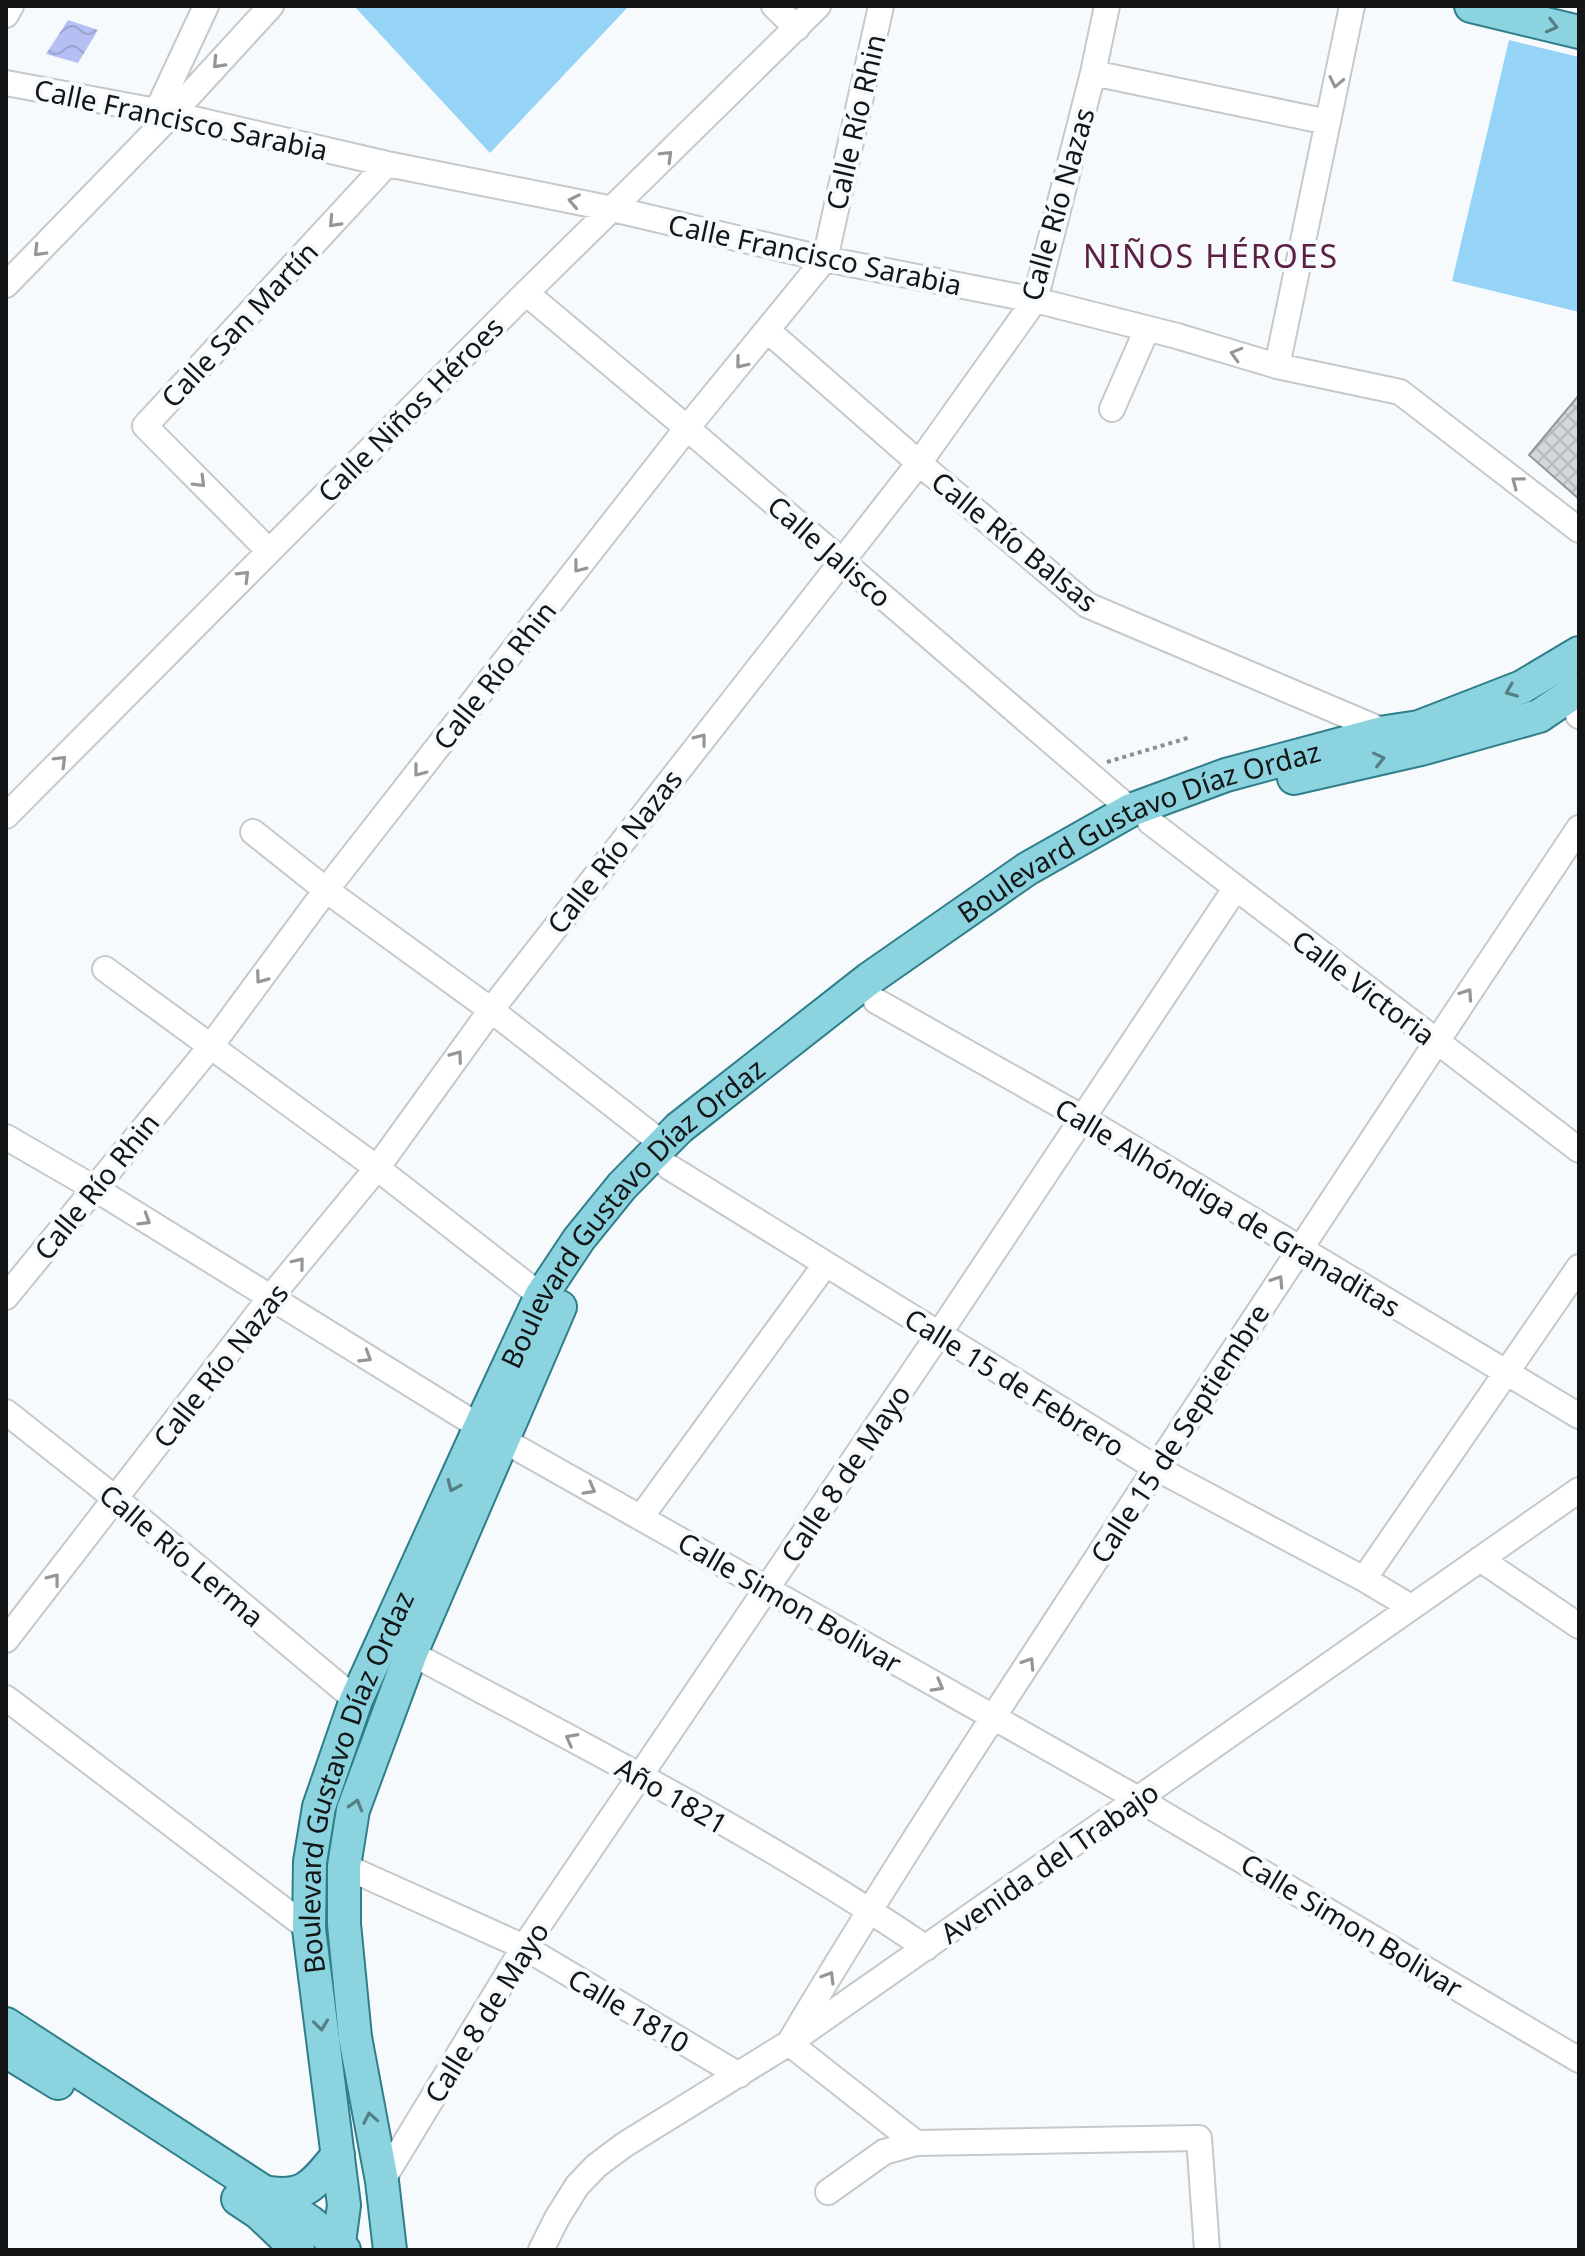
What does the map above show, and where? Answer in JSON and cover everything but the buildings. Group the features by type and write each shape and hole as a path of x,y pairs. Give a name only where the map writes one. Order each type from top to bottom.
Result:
{"main road":[{"path":"1471,6 1579,32"},
{"name":"Boulevard Gustavo Díaz Ordaz","path":"340,2249 344,2205 309,1929 310,1862 319,1807 356,1700 491,1433 557,1312 599,1247 642,1195 679,1128 869,979 1027,869 1226,775 1386,732 1419,727 1522,687 1579,653"},
{"name":"Boulevard Gustavo Díaz Ordaz","path":"390,2250 382,2181 355,2037 344,1924 344,1866 353,1810 541,1296 579,1239 622,1186 666,1156 693,1143 876,1001 1051,873 1141,816 1421,749 1539,716 1579,689"},
{"path":"1539,716 1579,715"},
{"path":"6,2024 310,2222 340,2249"},
{"path":"6,2051 259,2213 298,2250"},
{"path":"263,2192 291,2195 305,2191 338,2155"}],"street":[{"path":"6,15 11,6"},
{"path":"164,112 206,6"},
{"path":"6,285 164,112 271,6"},
{"path":"774,6 797,28"},
{"name":"Calle Niños Héroes","path":"6,816 526,293 818,6"},
{"name":"Calle Río Rhin","path":"6,1297 211,1046 326,890 687,428 825,259 881,6"},
{"name":"Calle Río Nazas","path":"6,1640 270,1298 377,1168 491,1010 919,463 1035,300 1107,6"},
{"path":"1277,366 1352,6"},
{"path":"1093,73 1328,122"},
{"name":"Calle Francisco Sarabia","path":"6,83 164,112 387,164 613,209 825,259 1035,300 1277,366 1400,392 1579,530"},
{"name":"Calle San Martín","path":"269,551 145,426 387,164"},
{"name":"Calle Jalisco","path":"526,293 1141,816"},
{"path":"1112,409 1147,329"},
{"name":"Calle Río Balsas","path":"767,330 1087,605 1386,732"},
{"name":"Calle Victoria","path":"1141,816 1579,1150"},
{"name":"Calle 15 de Septiembre","path":"789,2043 869,1909 1298,1250 1579,828"},
{"name":"Calle 15 de Febrero","path":"253,832 326,890 491,1010 666,1156 825,1265 1156,1468 1411,1607"},
{"name":"Calle 8 de Mayo","path":"382,2181 524,1947 939,1334 1235,889"},
{"path":"105,969 377,1168 541,1296"},
{"name":"Calle Alhóndiga de Granaditas","path":"876,1001 1083,1118 1298,1250 1579,1416"},
{"name":"Calle Simon Bolivar","path":"6,1137 491,1433 1140,1800 1579,2060"},
{"path":"641,1517 825,1265"},
{"path":"1364,1579 1579,1267"},
{"name":"Calle Río Lerma","path":"6,1412 116,1499 356,1700"},
{"name":"Avenida del Trabajo","path":"541,2250 577,2186 596,2166 624,2145 789,2043 1579,1490"},
{"path":"1480,1559 1579,1626"},
{"name":"Año 1821","path":"411,1653 640,1776 869,1909 926,1948"},
{"path":"6,1698 309,1929"},
{"name":"Calle 1810","path":"344,1866 524,1947 739,2075"},
{"path":"789,2043 916,2143"},
{"path":"828,2192 884,2152 916,2143 1199,2138 1207,2250"}],"path":[{"path":"1085,768 1191,737"}],"shaded area":[{"path":"354,6 629,6 490,153"},
{"path":"1509,40 1579,57 1579,312 1452,281"}],"water":[{"path":"68,20 98,30 78,63 46,54"}],"district":[{"name":"NIÑOS HÉROES","path":"1211,255"}]}
